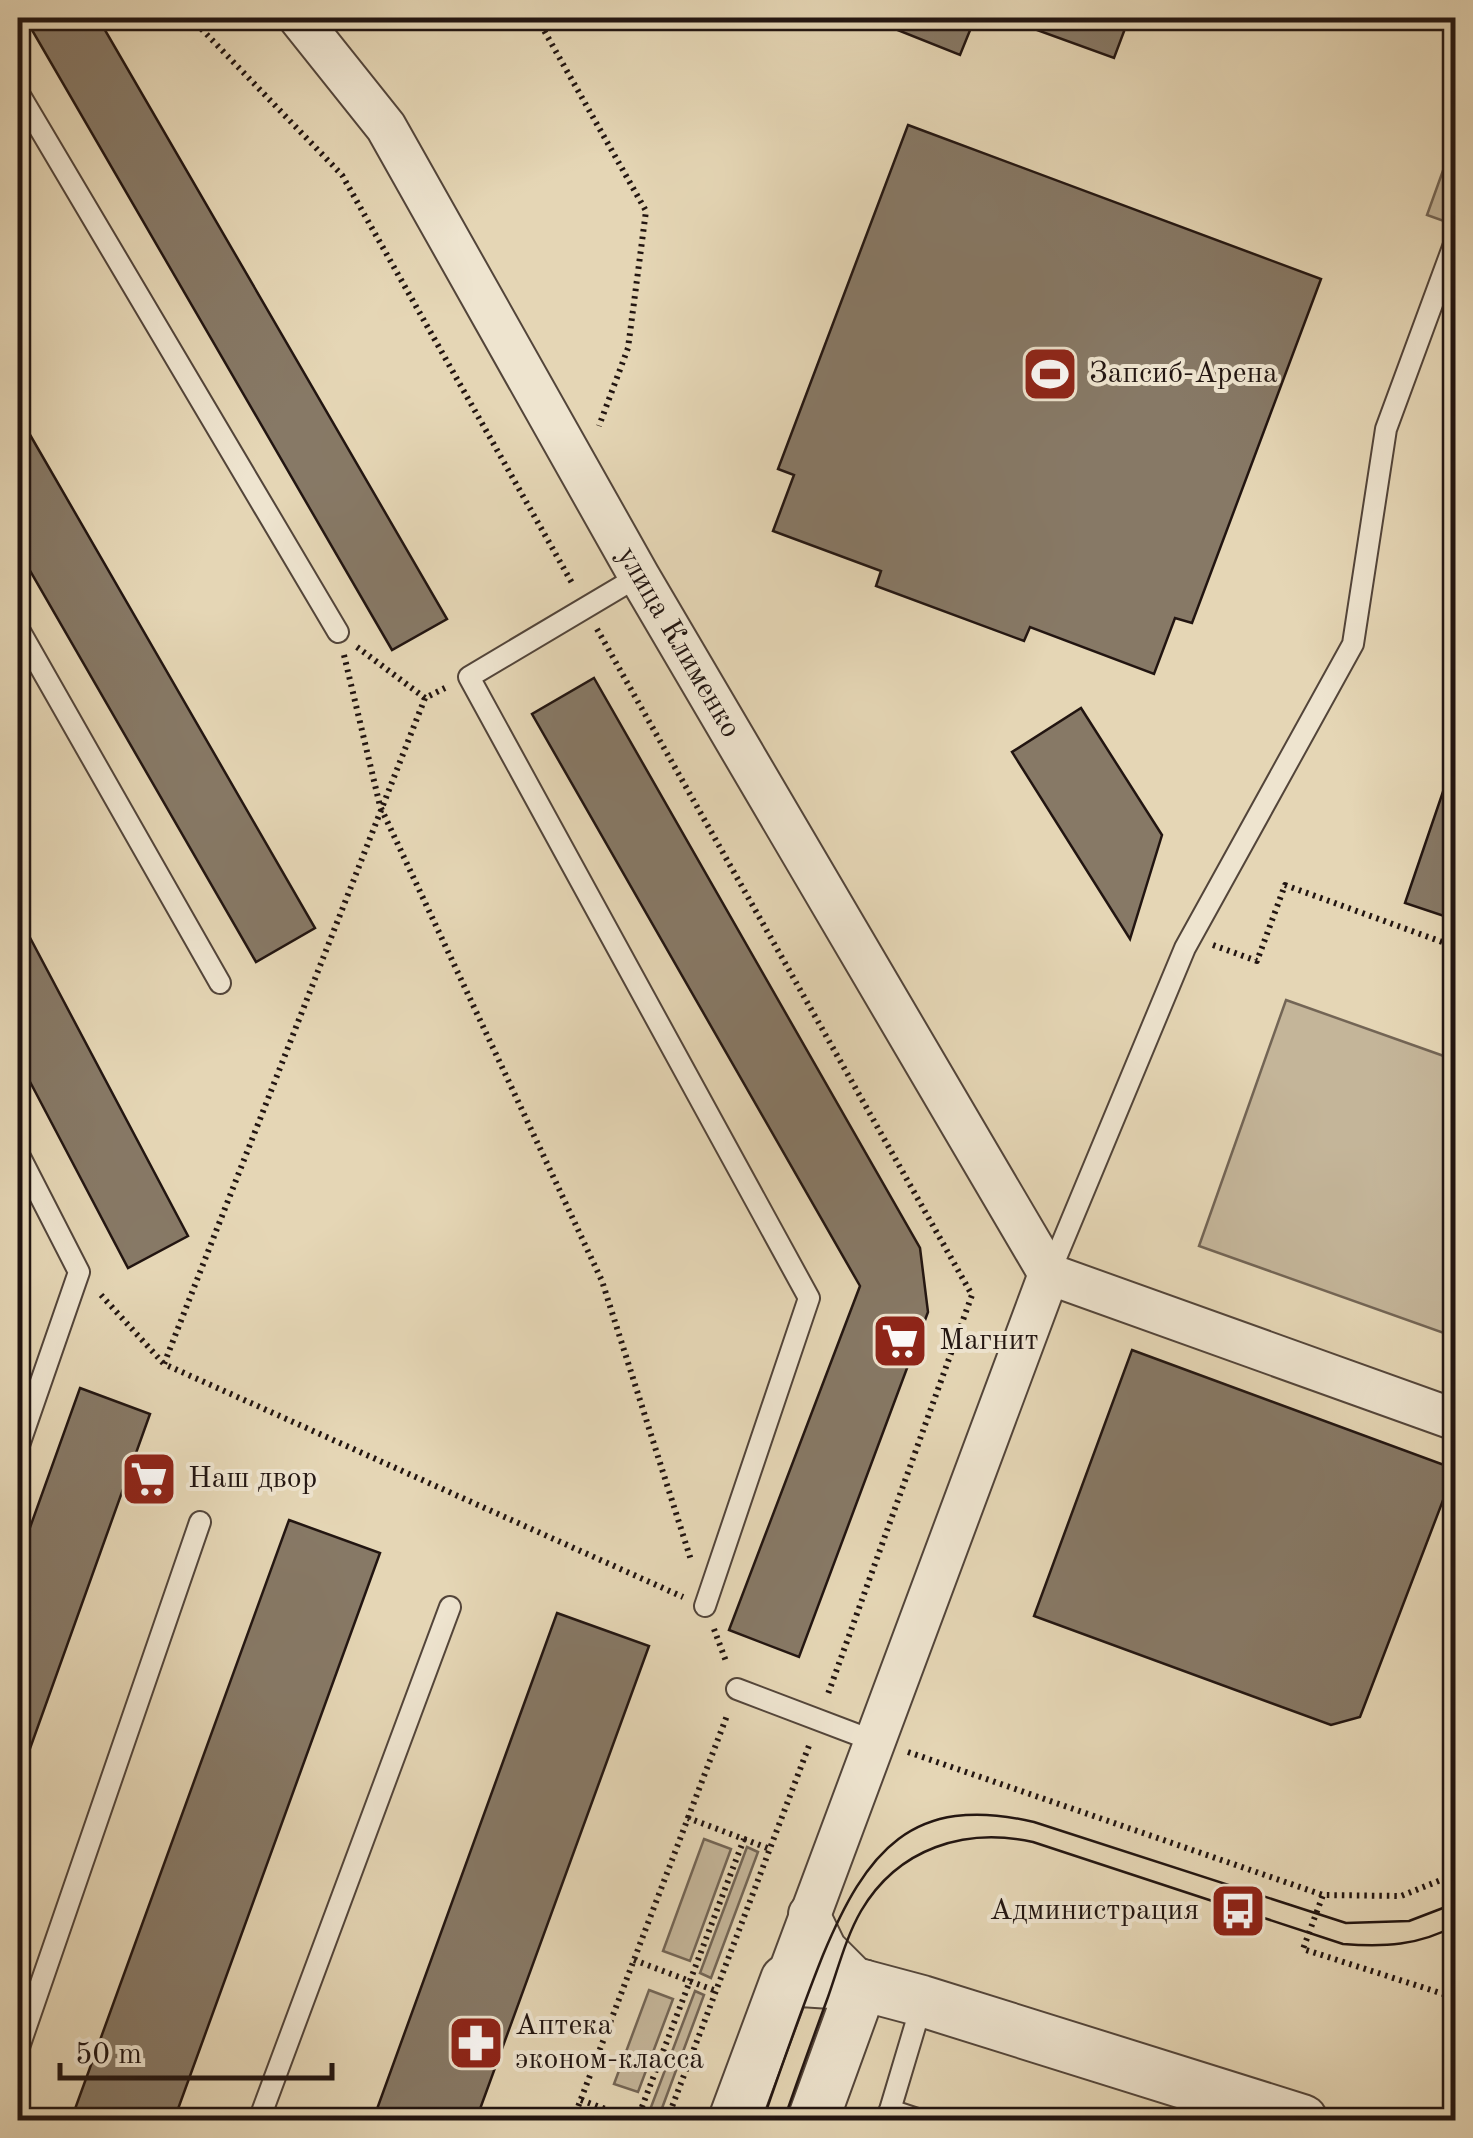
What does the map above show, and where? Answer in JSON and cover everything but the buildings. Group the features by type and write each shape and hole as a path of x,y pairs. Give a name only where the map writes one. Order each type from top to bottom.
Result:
{"street":[{"name":"улица Клименко","path":"298,18 386,127 639,576 1049,1274"},
{"path":"734,2120 1049,1274 1456,1420"},
{"path":"808,1914 826,1949 862,1985"},
{"path":"786,1980 862,1985 922,2000 1302,2120"},
{"path":"813,2120 862,1985"}],"lane":[{"path":"18,92 338,632"},
{"path":"1049,1274 1192,937 1353,644 1386,429 1456,239"},
{"path":"639,576 469,677 810,1298 705,1606"},
{"path":"18,628 220,982"},
{"path":"18,1153 79,1272 18,1448"},
{"path":"18,2050 200,1522"},
{"path":"259,2120 450,1607"},
{"path":"737,1689 874,1741"},
{"path":"920,2120 888,2115 922,2000"}],"path":[{"path":"537,18 646,211 628,348 581,474"},
{"path":"338,632 425,698"},
{"path":"338,632 380,806 602,1281 705,1606 737,1689 573,2120"},
{"path":"164,1364 425,698 469,677"},
{"path":"1192,937 1257,961 1285,885 1456,948"},
{"path":"79,1272 164,1364 705,1606"},
{"path":"874,1741 1323,1895 1401,1896 1446,1878 1456,1858"},
{"path":"688,1818 770,1849"},
{"path":"581,2100 636,2120 744,1839"},
{"path":"1323,1895 1303,1949 1456,1998"},
{"path":"634,1960 716,1991"}],"shaded area":[{"path":"1456,141 1455,225 1427,215"},
{"path":"1286,1000 1455,1060 1455,1337 1199,1246"},
{"path":"704,1839 731,1849 690,1961 663,1951"},
{"path":"747,1847 758,1852 711,1978 700,1973"},
{"path":"649,1990 673,1999 638,2092 614,2084"},
{"path":"695,1991 704,1995 658,2119 648,2115"}],"tram line":[{"path":"763,2120 839,1919 876,1860 898,1839 925,1824 955,1816 991,1815 1034,1822 1346,1923 1409,1921 1456,1903"},
{"path":"784,2120 861,1911 894,1872 935,1847 983,1838 1033,1842 1343,1944 1401,1943 1456,1925"}],"place":[{"name":"Запсиб-Арена","path":"1050,374"},
{"name":"Магнит","path":"900,1341"},
{"name":"Наш двор","path":"149,1479"},
{"name":"Администрация","path":"1238,1911"},
{"name":"Аптека эконом-класса","path":"476,2043"}]}
